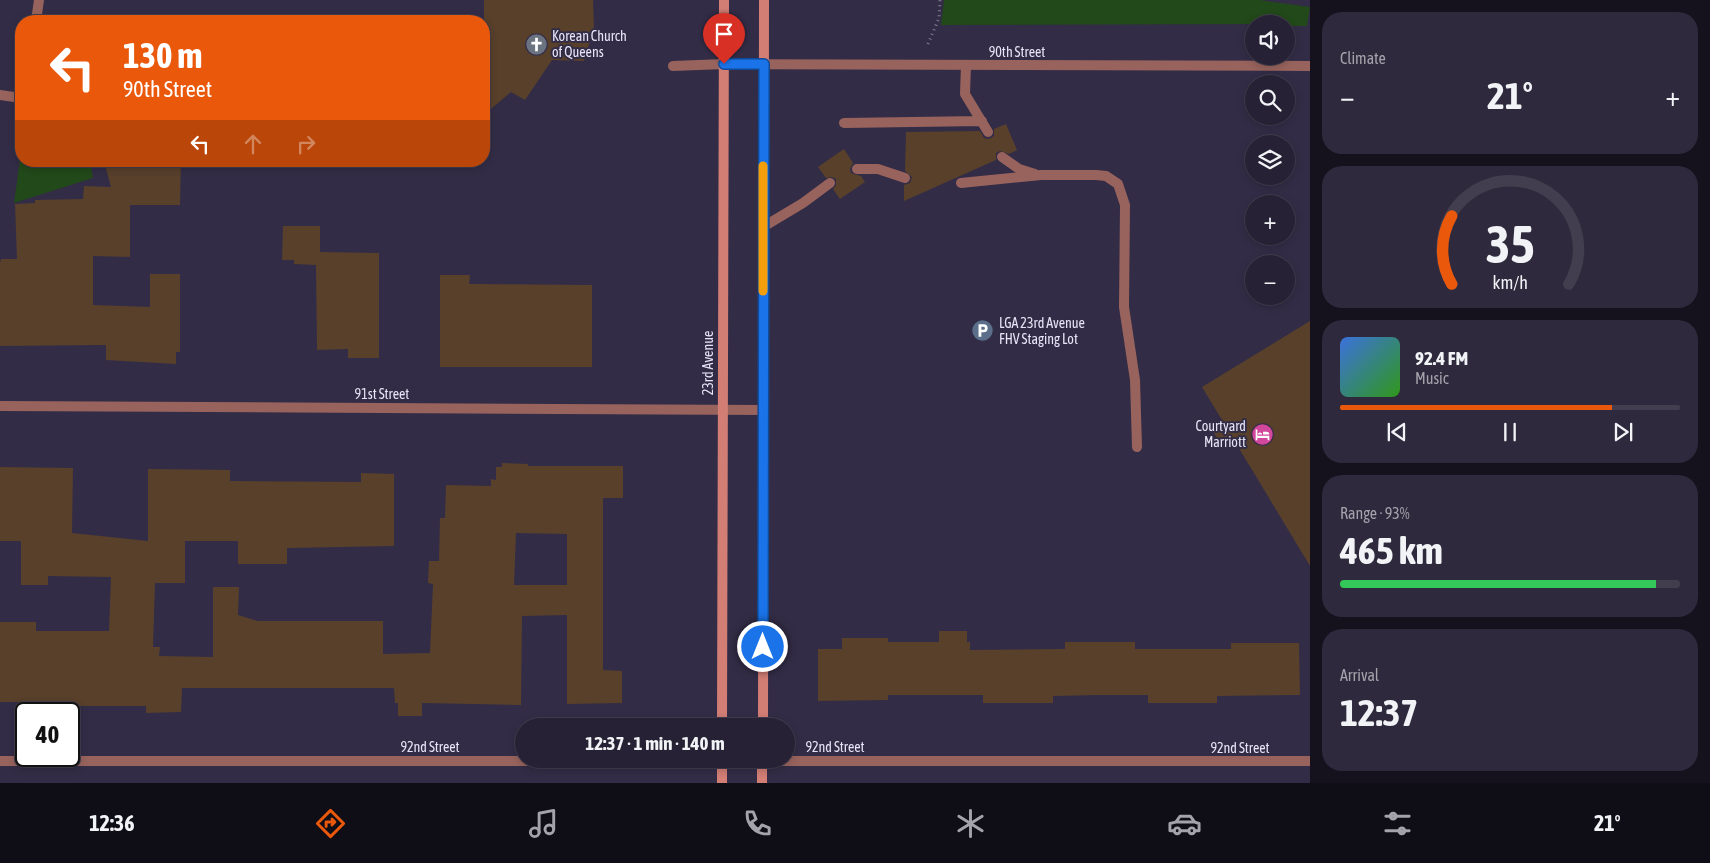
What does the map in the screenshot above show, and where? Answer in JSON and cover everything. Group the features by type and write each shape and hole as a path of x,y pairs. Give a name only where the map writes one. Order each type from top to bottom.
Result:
{"street":[{"path":"37,15 39,0"},
{"name":"23rd Avenue","path":"722,718 724,0"},
{"path":"763,718 764,0"},
{"name":"90th Street","path":"673,66 724,64 1310,66"},
{"path":"966,65 965,94 988,132"},
{"path":"0,96 15,97"},
{"path":"844,122 982,122"},
{"path":"1002,157 1019,169 1041,175"},
{"path":"856,168 878,169 904,178"},
{"path":"961,183 1041,175 1106,176 1118,184 1125,205 1124,308 1135,380 1137,447"},
{"path":"763,227 803,203 830,183"},
{"name":"91st Street","path":"0,406 763,410"},
{"name":"92nd Street","path":"0,761 515,760"},
{"name":"92nd Street","path":"795,760 1310,762"},
{"path":"722,768 722,783"},
{"path":"762,768 762,783"}],"path":[{"path":"919,65 939,18 940,0"}],"green space":[{"path":"944,0 1260,0 1310,7 1307,26 1295,26 1295,15 1245,15 1245,24 941,25"},
{"path":"19,167 91,167 93,178 14,203"}],"building":[{"name":"Korean Church of Queens","path":"484,0 593,0 594,28 584,61 552,60 525,100 511,92 490,110 490,15 484,15"},
{"path":"1006,124 1017,150 1009,154 1000,151 996,153 996,160 904,201 904,185 910,183 912,177 905,171 906,132 980,131 984,138 989,139 994,136 994,129"},
{"path":"844,149 853,163 850,169 851,173 861,176 865,182 840,199 833,189 836,185 836,179 832,177 826,178 818,167"},
{"path":"106,167 181,167 180,205 130,205 130,257 93,256 93,305 150,307 150,274 180,274 180,352 176,352 176,364 106,360 106,345 0,346 0,263 1,259 17,259 15,204 35,203 35,200 83,199 84,186 111,187"},
{"path":"283,226 320,226 320,252 379,253 379,358 348,358 348,349 317,350 316,265 294,264 294,260 282,260"},
{"path":"440,275 470,275 469,284 592,285 592,367 440,367"},
{"name":"Courtyard Marriott","path":"1310,321 1310,566 1234,440 1222,447 1211,428 1222,420 1202,387"},
{"path":"502,463 528,464 528,466 623,466 623,498 603,498 603,670 622,671 622,703 567,704 567,615 522,616 521,705 422,703 422,716 398,716 398,703 395,703 394,688 182,688 181,712 146,713 146,706 80,706 80,702 0,702 0,622 36,622 36,631 109,631 111,577 48,576 48,585 21,585 21,541 0,541 0,467 73,468 72,533 148,541 148,469 230,470 230,481 361,482 361,473 394,474 394,546 287,548 287,564 238,564 238,541 185,541 185,583 155,583 153,647 160,647 159,656 213,657 213,587 239,587 238,615 258,621 383,621 383,654 430,653 433,584 428,583 429,561 439,561 440,518 445,518 446,485 491,486 491,479 496,480 496,467 502,467","holes":["516,533 567,534 567,585 514,585"]},
{"path":"939,631 967,631 967,642 970,642 970,650 1065,649 1065,642 1135,642 1135,649 1231,649 1231,643 1299,643 1300,695 1217,696 1217,703 1148,703 1148,695 1053,696 1053,703 983,703 983,695 888,695 888,700 818,701 818,649 842,649 842,638 888,638 888,642 939,642"}],"slow traffic":[{"path":"763,166 763,291"}],"place":[{"name":"Korean Church of Queens","path":"536,44"},
{"name":"LGA 23rd Avenue FHV Staging Lot","path":"983,331"},
{"name":"Courtyard Marriott","path":"1262,434"}],"route":[{"path":"724,64 764,64 763,647"}]}
